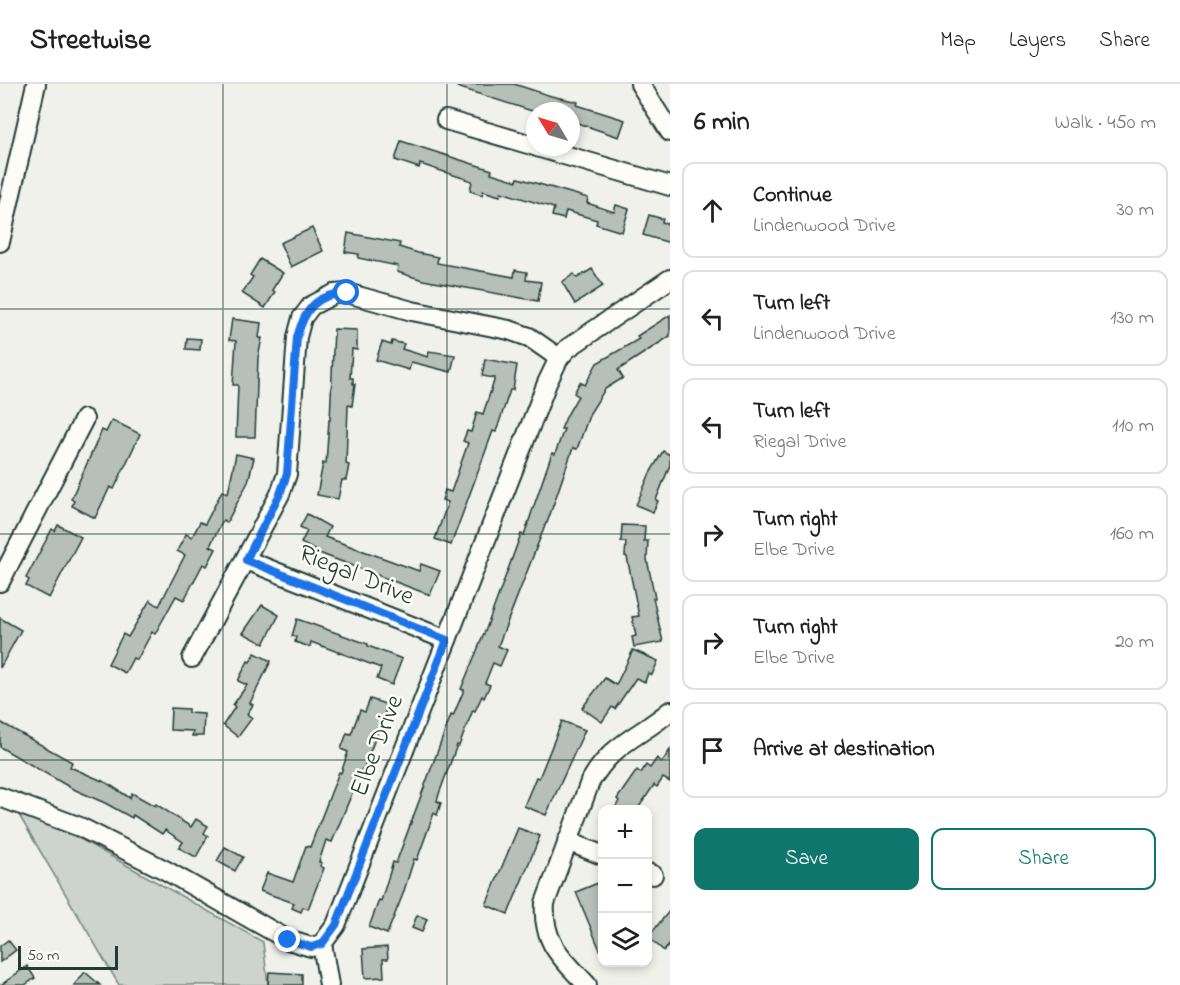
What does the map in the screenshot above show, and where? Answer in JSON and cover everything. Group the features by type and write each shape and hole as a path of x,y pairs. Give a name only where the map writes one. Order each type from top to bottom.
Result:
{"street":[{"path":"0,242 36,84"},
{"path":"640,84 670,132"},
{"path":"446,120 526,144"},
{"path":"567,156 670,186"},
{"name":"Elbe Drive","path":"322,944 336,925 547,383 559,358 568,348 670,279"},
{"path":"192,658 246,560 280,494 287,474 297,337 302,318 311,306 322,298 334,294 359,295 412,311 509,330 529,337 559,358"},
{"path":"0,582 84,419"},
{"name":"Riegal Drive","path":"246,560 447,640"},
{"path":"587,985 557,953 551,943 543,919 545,903 567,841 598,767 610,753 670,711"},
{"path":"0,797 80,827 165,870 288,940 311,947 322,944 329,985"},
{"path":"567,841 598,853"}],"shaded area":[{"path":"16,810 75,836 263,942 268,985 119,985"}],"building":[{"path":"457,84 514,84 578,102 526,102 526,109 457,87"},
{"path":"580,106 625,120 619,137 580,124"},
{"path":"401,141 492,170 491,173 517,181 518,178 588,198 587,203 614,212 616,205 629,209 622,232 596,224 597,220 566,211 564,219 552,216 554,208 501,192 500,196 483,191 482,195 470,191 472,181 420,164 419,168 395,160"},
{"path":"649,215 663,219 662,222 670,225 670,243 643,235"},
{"path":"312,228 323,251 291,267 280,243"},
{"path":"348,233 400,243 399,247 438,257 437,263 514,277 515,270 527,272 526,280 541,282 538,301 423,280 397,272 398,266 358,258 359,254 345,252"},
{"path":"260,259 283,273 272,290 275,292 265,308 242,293 253,277 250,275"},
{"path":"592,269 603,286 575,304 562,282 574,274 577,278"},
{"path":"670,315 670,336 618,370 623,378 605,389 590,413 577,449 573,448 547,523 498,646 507,650 500,666 493,663 485,683 490,685 484,698 482,696 475,711 473,710 459,746 457,745 437,801 441,803 437,815 434,813 417,860 414,859 387,934 369,927 379,900 381,901 393,862 396,863 451,715 453,716 464,690 461,689 521,534 524,535 552,453 555,454 564,429 561,429 578,396 574,393 580,382 585,385 597,363 639,339 637,336"},
{"path":"232,319 261,323 255,437 236,437 238,385 233,385 236,341 229,340"},
{"path":"334,329 357,330 357,350 352,349 350,378 353,378 353,384 355,384 352,406 348,405 346,464 349,465 346,480 342,480 338,499 317,495 323,463 326,464"},
{"path":"187,338 201,339 200,350 186,349"},
{"path":"392,341 404,344 402,349 428,357 429,351 455,355 451,372 411,362 409,370 376,360 382,342 391,345"},
{"path":"485,359 517,365 513,390 510,390 496,432 493,431 451,545 435,539 448,502 442,500 445,490 451,492 468,443 463,441 467,431 471,432 477,412 483,414 495,378 482,376"},
{"path":"112,420 140,434 114,489 110,487 95,518 72,506 74,501 71,499 102,430 106,432"},
{"path":"663,451 670,455 670,465 653,512 636,505"},
{"path":"236,454 254,458 248,482 227,522 223,520 210,546 216,549 207,566 203,564 184,600 176,596 155,634 152,632 137,660 133,658 125,673 108,664 123,634 128,637 150,600 159,606 185,555 177,551 186,534 192,537 200,522 205,524 222,491 228,493"},
{"path":"307,514 330,527 325,537 419,571 421,564 440,571 430,595 319,553 301,543 307,531 300,527"},
{"path":"58,525 81,537 49,598 26,586 29,580 26,578 52,529 55,531"},
{"path":"622,525 645,526 644,541 648,541 647,559 663,642 634,647 632,637 636,636 632,617 639,616 625,556 626,542 621,542"},
{"path":"262,605 279,615 264,644 243,633"},
{"path":"0,618 21,630 0,668"},
{"path":"297,619 368,644 368,646 402,659 392,685 377,679 381,668 311,642 310,647 295,642 296,637 292,636"},
{"path":"633,650 658,661 652,675 648,673 645,682 636,678 615,709 612,707 602,722 582,708 605,678 616,685"},
{"path":"255,653 271,661 250,703 253,705 247,714 252,718 238,737 223,725 247,685 238,681 248,661 250,662"},
{"path":"370,699 388,705 332,842 326,840 319,862 324,868 308,909 303,907 301,912 292,908 294,903 260,891 267,873 293,882 306,846 310,847 339,772 341,773 348,752 341,749 347,733 351,734 360,710 365,712"},
{"path":"171,708 188,709 188,713 204,714 203,736 192,736 193,731 170,730"},
{"path":"562,721 585,730 546,815 524,806 536,777 539,778"},
{"path":"0,722 72,762 70,767 107,783 130,798 132,793 155,806 156,804 191,827 196,819 208,826 204,833 208,836 196,857 179,848 183,842 165,830 162,834 133,815 132,818 71,788 0,747"},
{"path":"670,750 670,782 663,778 657,787 654,785 640,805 617,805 619,801 617,799 637,770 641,773 646,765 650,768 657,758 662,762"},
{"path":"518,828 540,836 508,914 486,905"},
{"path":"225,847 243,857 235,871 217,861"},
{"path":"598,883 598,945 576,892"},
{"path":"670,910 670,944 664,951 652,940 652,932"},
{"path":"417,915 427,919 422,932 412,928"},
{"path":"8,940 16,950 0,962 0,946"},
{"path":"387,947 388,959 383,959 384,977 365,978 363,949"},
{"path":"27,966 35,978 25,985 1,985"},
{"path":"85,972 100,985 74,985"},
{"path":"269,972 302,974 302,985 268,985"}],"route":[{"path":"288,940 311,947 322,944 336,925 447,640 246,560 280,494 287,474 297,337 302,318 311,306 322,298 347,293"}]}
